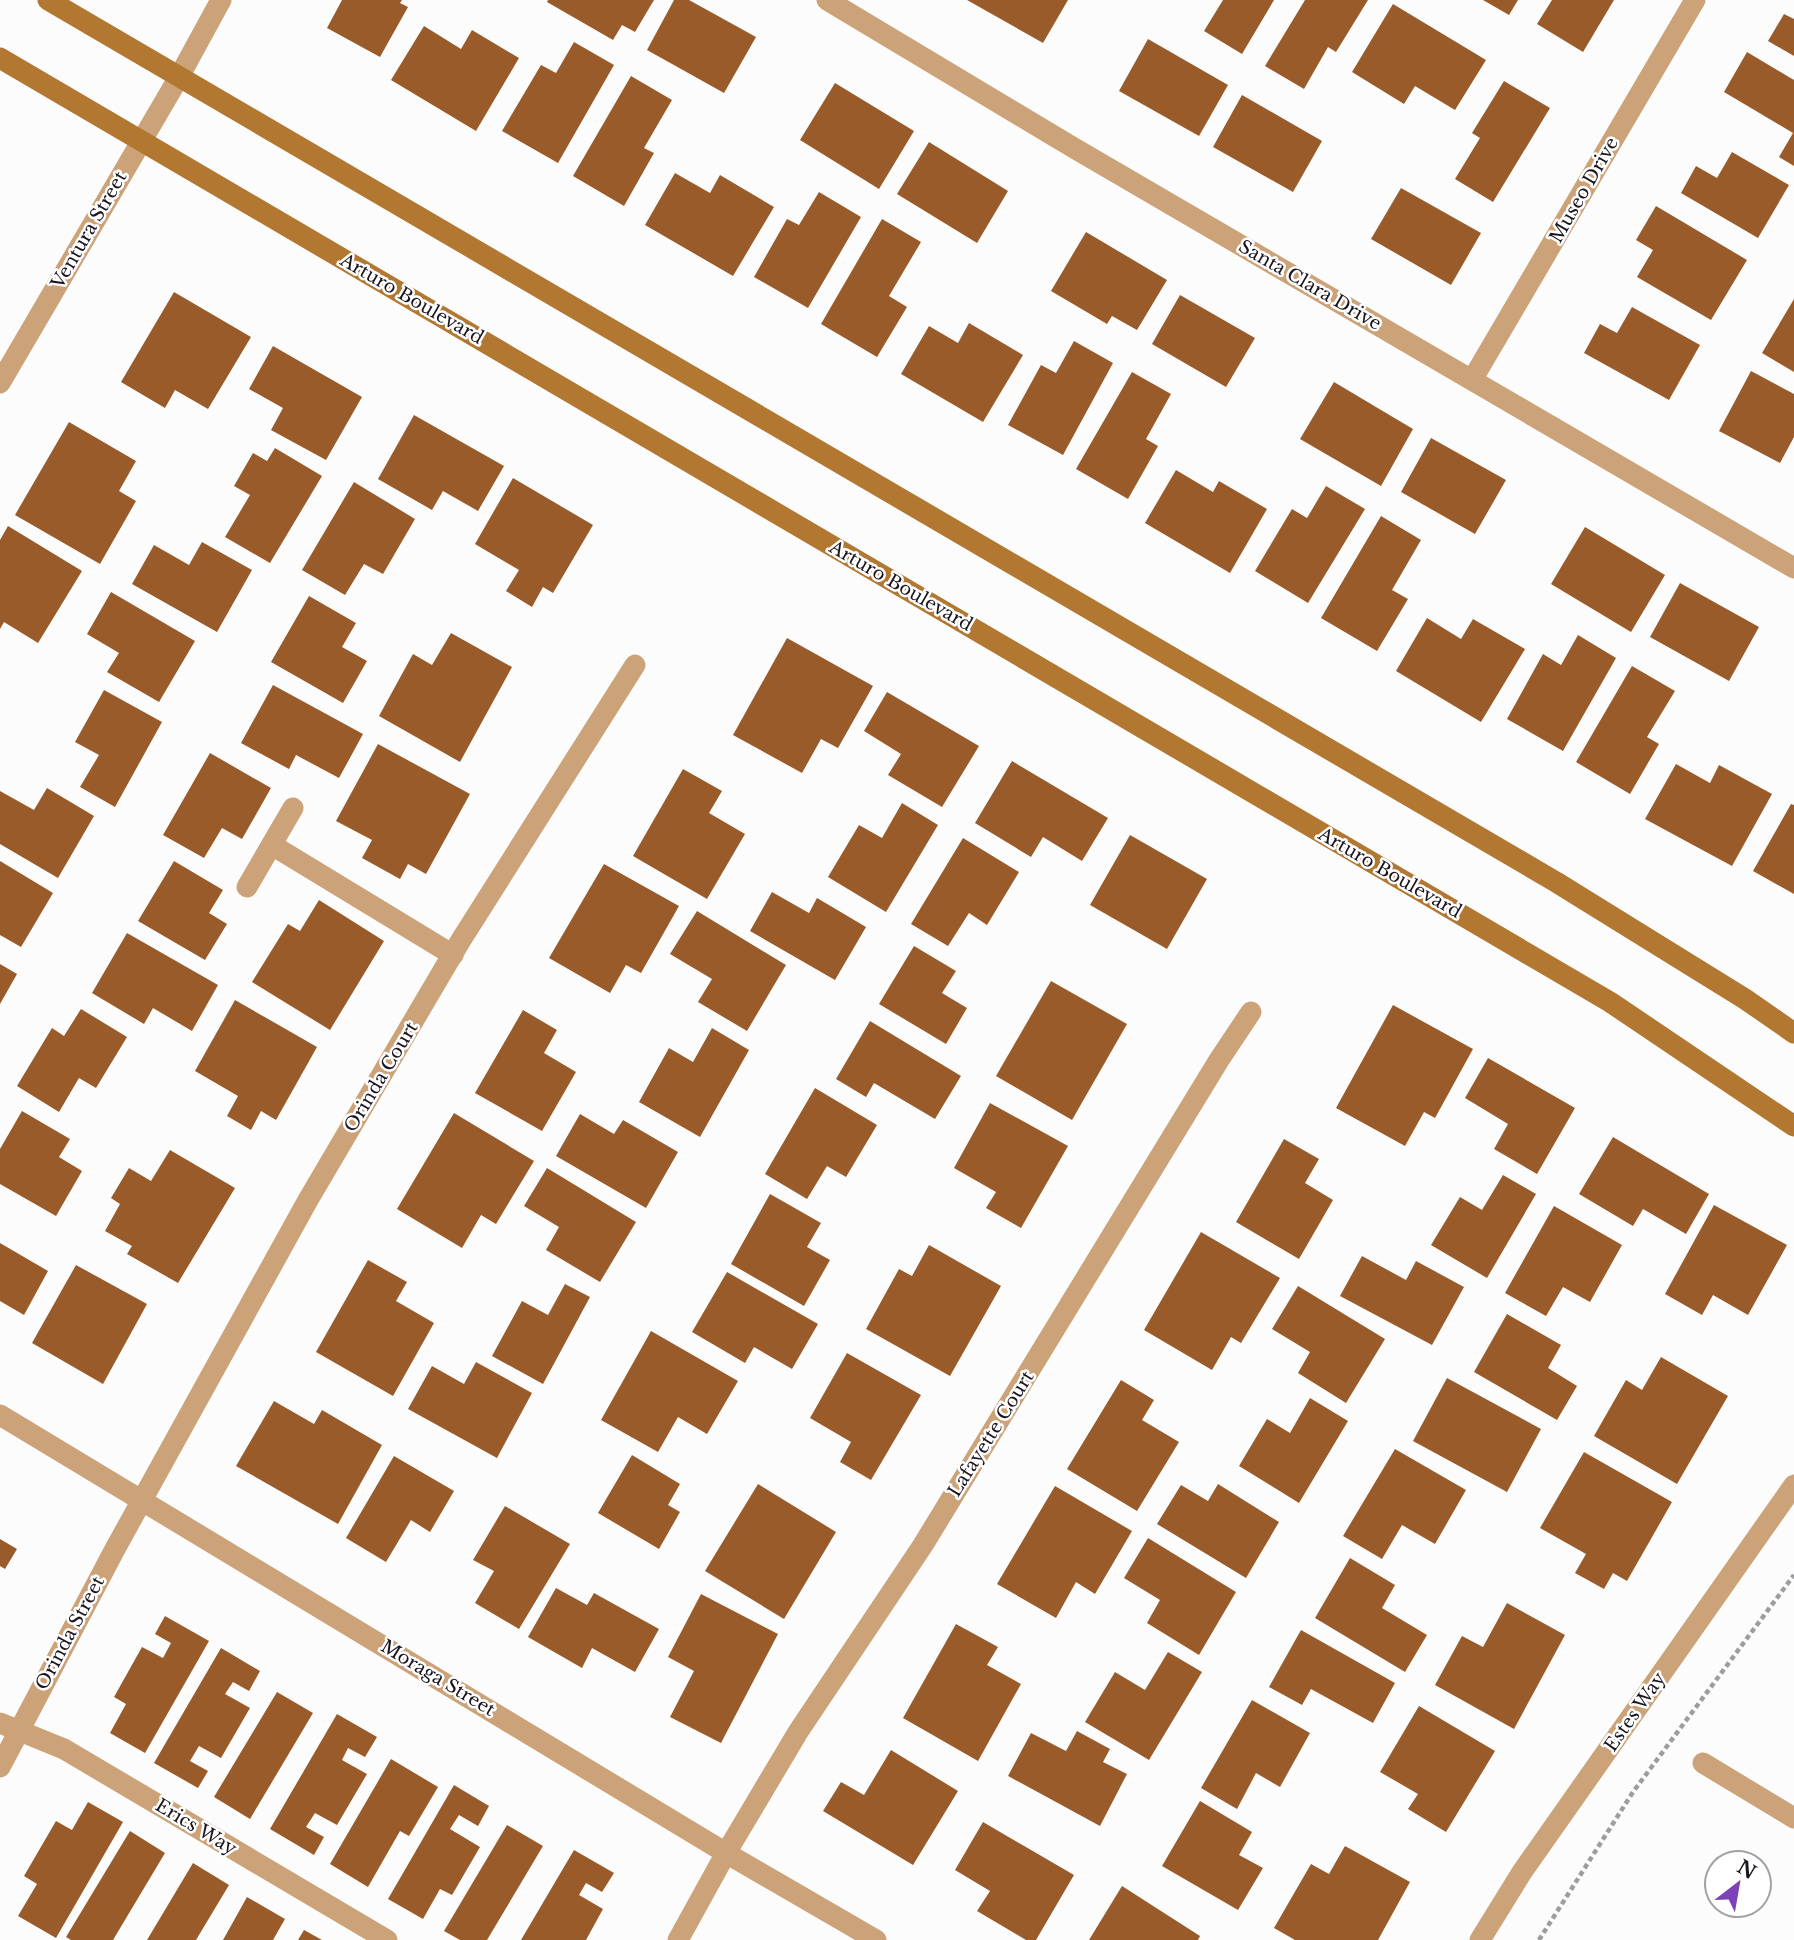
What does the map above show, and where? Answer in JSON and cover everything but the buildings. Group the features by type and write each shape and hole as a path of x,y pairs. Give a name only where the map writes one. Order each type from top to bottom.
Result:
{"street":[{"path":"48,0 1556,882 1745,999 1794,1033"},
{"name":"Ventura Street","path":"0,383 179,77 221,0"},
{"name":"Santa Clara Drive","path":"827,0 1073,148 1794,568"},
{"name":"Museo Drive","path":"1472,380 1695,0"},
{"name":"Arturo Boulevard","path":"0,58 1610,1002 1794,1126"},
{"name":"Orinda Court","path":"143,1499 308,1200 453,955 635,665"},
{"path":"247,887 293,808"},
{"path":"272,845 453,955"},
{"name":"Lafayette Court","path":"678,1940 798,1732 923,1545 1251,1012"},
{"name":"Moraga Street","path":"0,1415 726,1853 876,1940"},
{"name":"Estes Way","path":"1480,1940 1522,1872 1794,1485"},
{"name":"Orinda Street","path":"0,1767 9,1726 143,1499"},
{"name":"Erics Way","path":"9,1726 64,1749 387,1940"},
{"path":"1703,1763 1794,1818"}],"path":[{"path":"1539,1940 1633,1792 1794,1575"}]}
